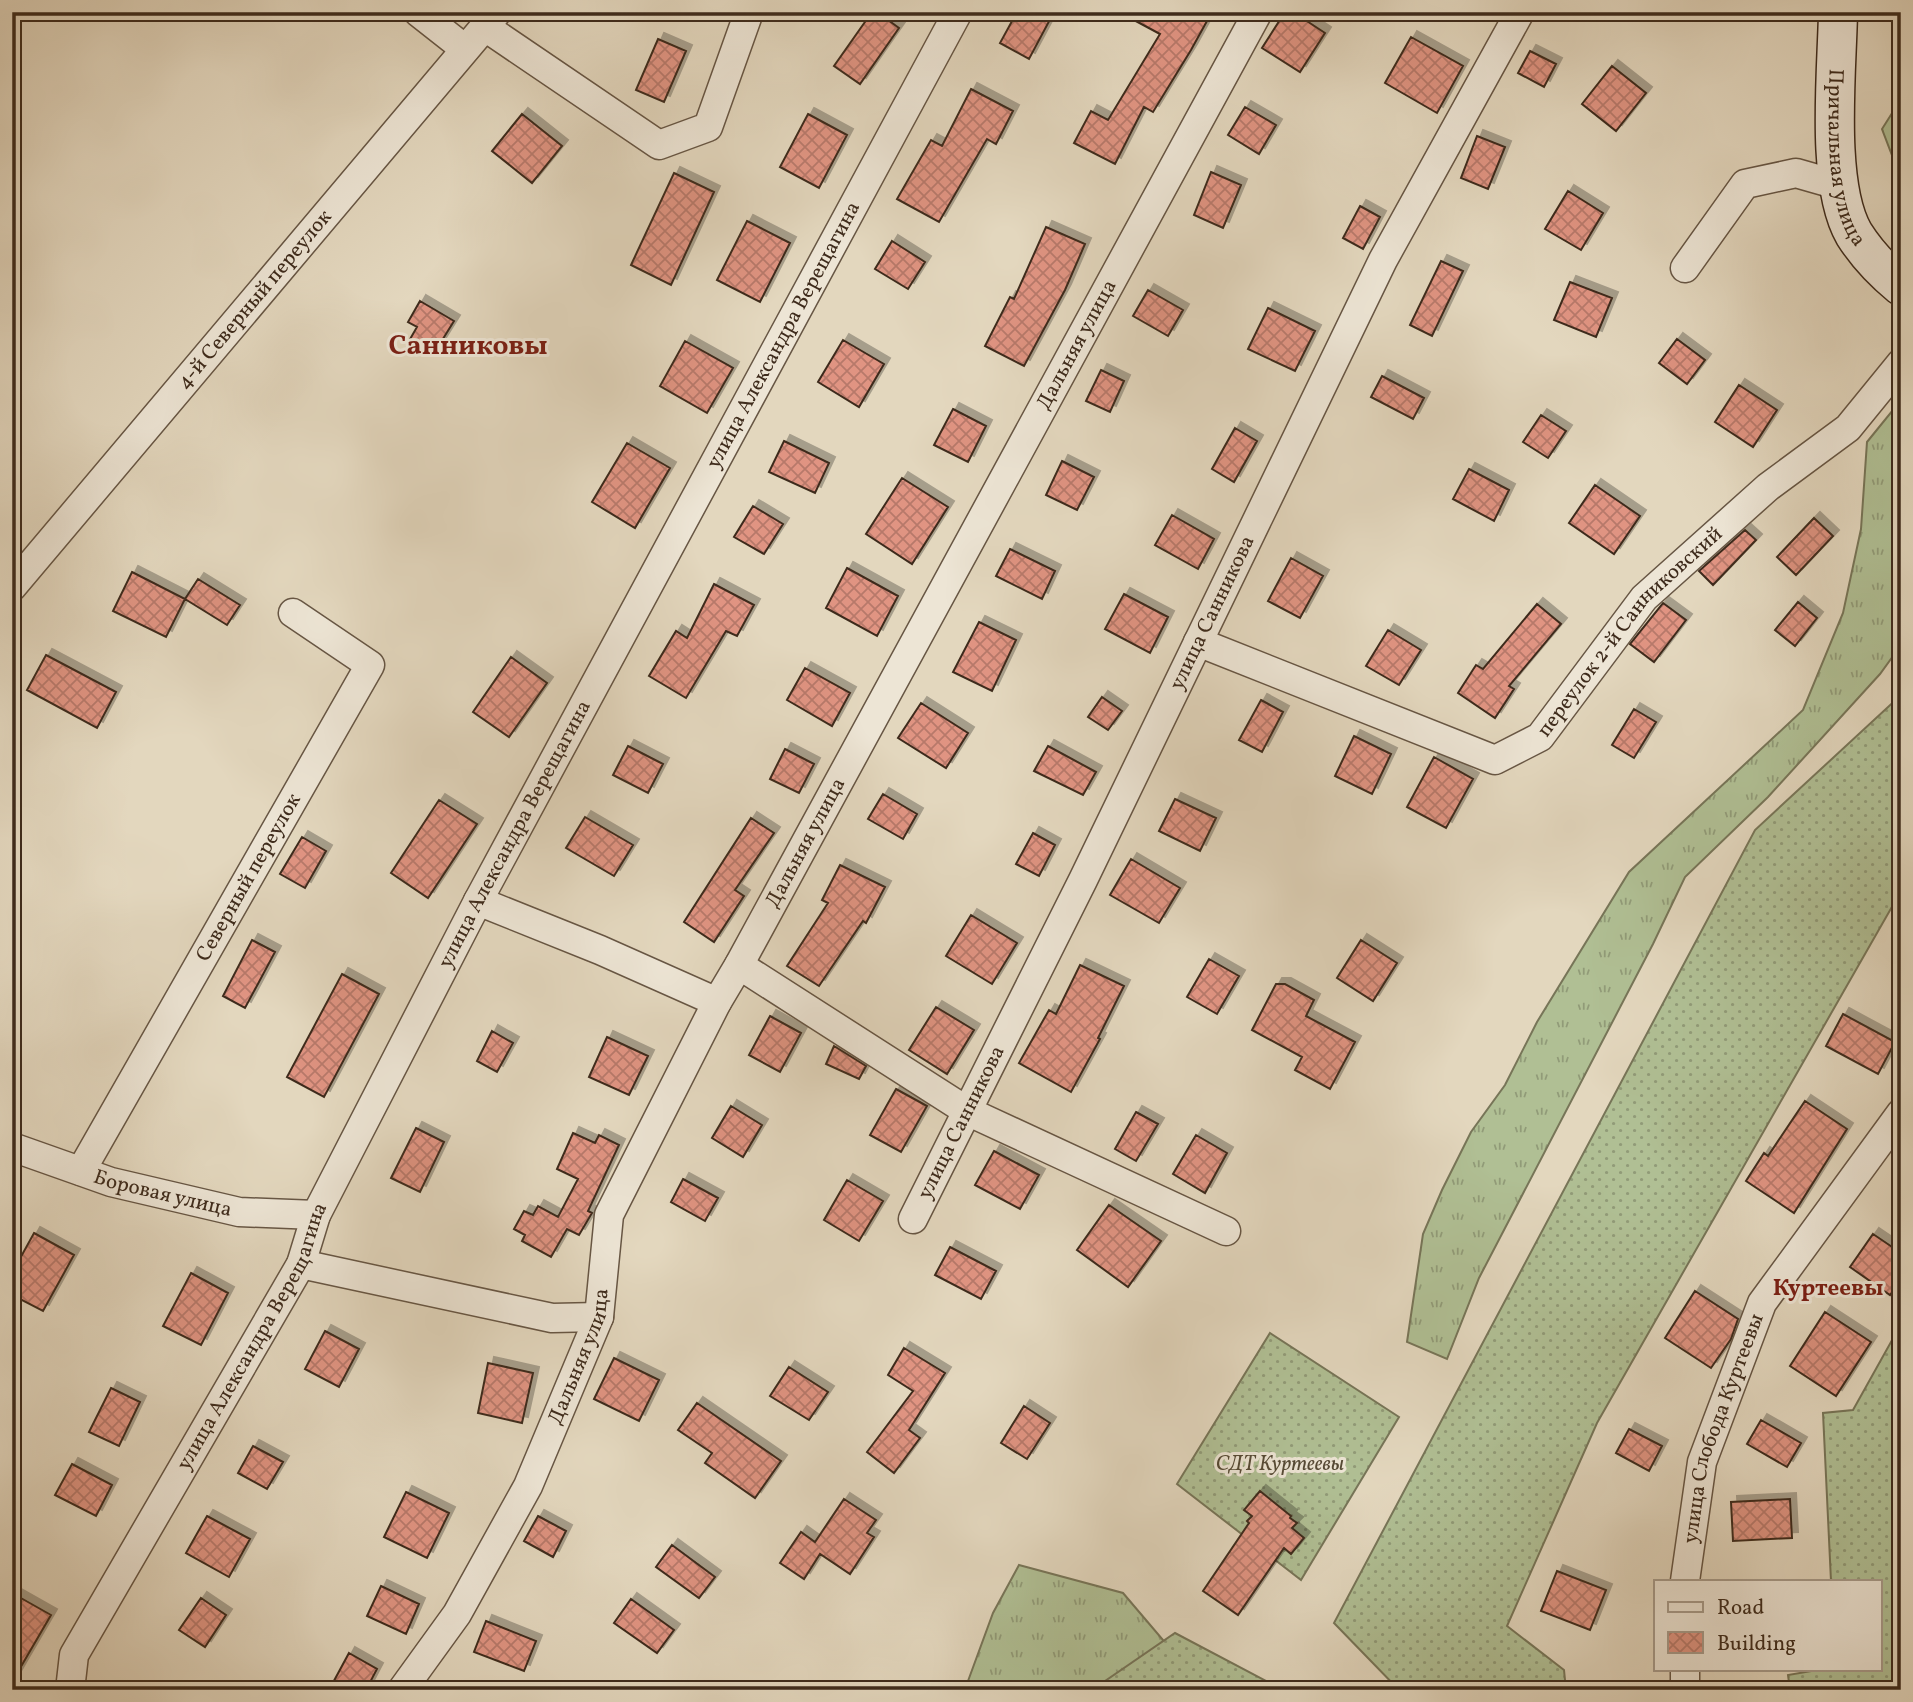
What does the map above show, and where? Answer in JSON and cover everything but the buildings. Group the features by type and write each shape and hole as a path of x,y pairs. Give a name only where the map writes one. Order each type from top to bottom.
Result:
{"street":[{"path":"418,12 465,49"},
{"path":"491,20 659,145 708,127 749,12"},
{"name":"улица Александра Верещагина","path":"70,1690 74,1655 301,1264 316,1214 478,901 958,12"},
{"name":"Дальняя улица","path":"402,1690 457,1614 528,1486 599,1317 609,1215 716,1002 739,965 1258,12"},
{"name":"улица Санникова","path":"913,1219 1083,880 1383,260 1520,12"},
{"name":"Причальная улица","path":"1838,12 1838,185 1854,234 1886,273 1901,286"},
{"name":"4-й Северный переулок","path":"12,587 491,20"},
{"path":"1685,268 1745,184 1796,173 1838,185"},
{"name":"переулок 2-й Санниковский","path":"1198,642 1495,760 1540,737 1644,598 1768,488 1848,428 1901,363"},
{"name":"Северный переулок","path":"81,1171 370,666 293,613"},
{"path":"478,901 600,950 716,1002"},
{"path":"739,965 967,1111 1226,1231"},
{"name":"улица Слобода Куртеевы","path":"1685,1580 1702,1462 1762,1303 1901,1113"},
{"name":"Боровая улица","path":"12,1147 111,1182 239,1212 316,1214"},
{"path":"301,1264 552,1318 599,1317"},
{"path":"1685,1670 1685,1690"}],"green space":[{"path":"1901,99 1901,179 1882,129"},
{"path":"1901,400 1901,645 1880,674 1768,797 1685,877 1653,944 1479,1278 1447,1359 1407,1342 1423,1234 1442,1190 1471,1132 1505,1085 1537,1022 1629,872 1803,710 1843,613 1861,529 1867,442"},
{"path":"1901,695 1901,891 1597,1423 1507,1626 1564,1670 1566,1690 1399,1690 1334,1623 1755,830"},
{"path":"1901,1324 1901,1690 1790,1690 1788,1675 1817,1670 1882,1670 1882,1580 1831,1580 1823,1413 1853,1410"},
{"name":"СДТ Куртеевы","path":"1270,1333 1399,1417 1301,1580 1177,1484"},
{"path":"1019,1565 1123,1593 1163,1640 1151,1690 981,1690 968,1681 993,1613"},
{"path":"1175,1633 1283,1690 1092,1690"}],"district":[{"name":"Санниковы","path":"468,346"},
{"name":"Куртеевы","path":"1828,1289"}]}
